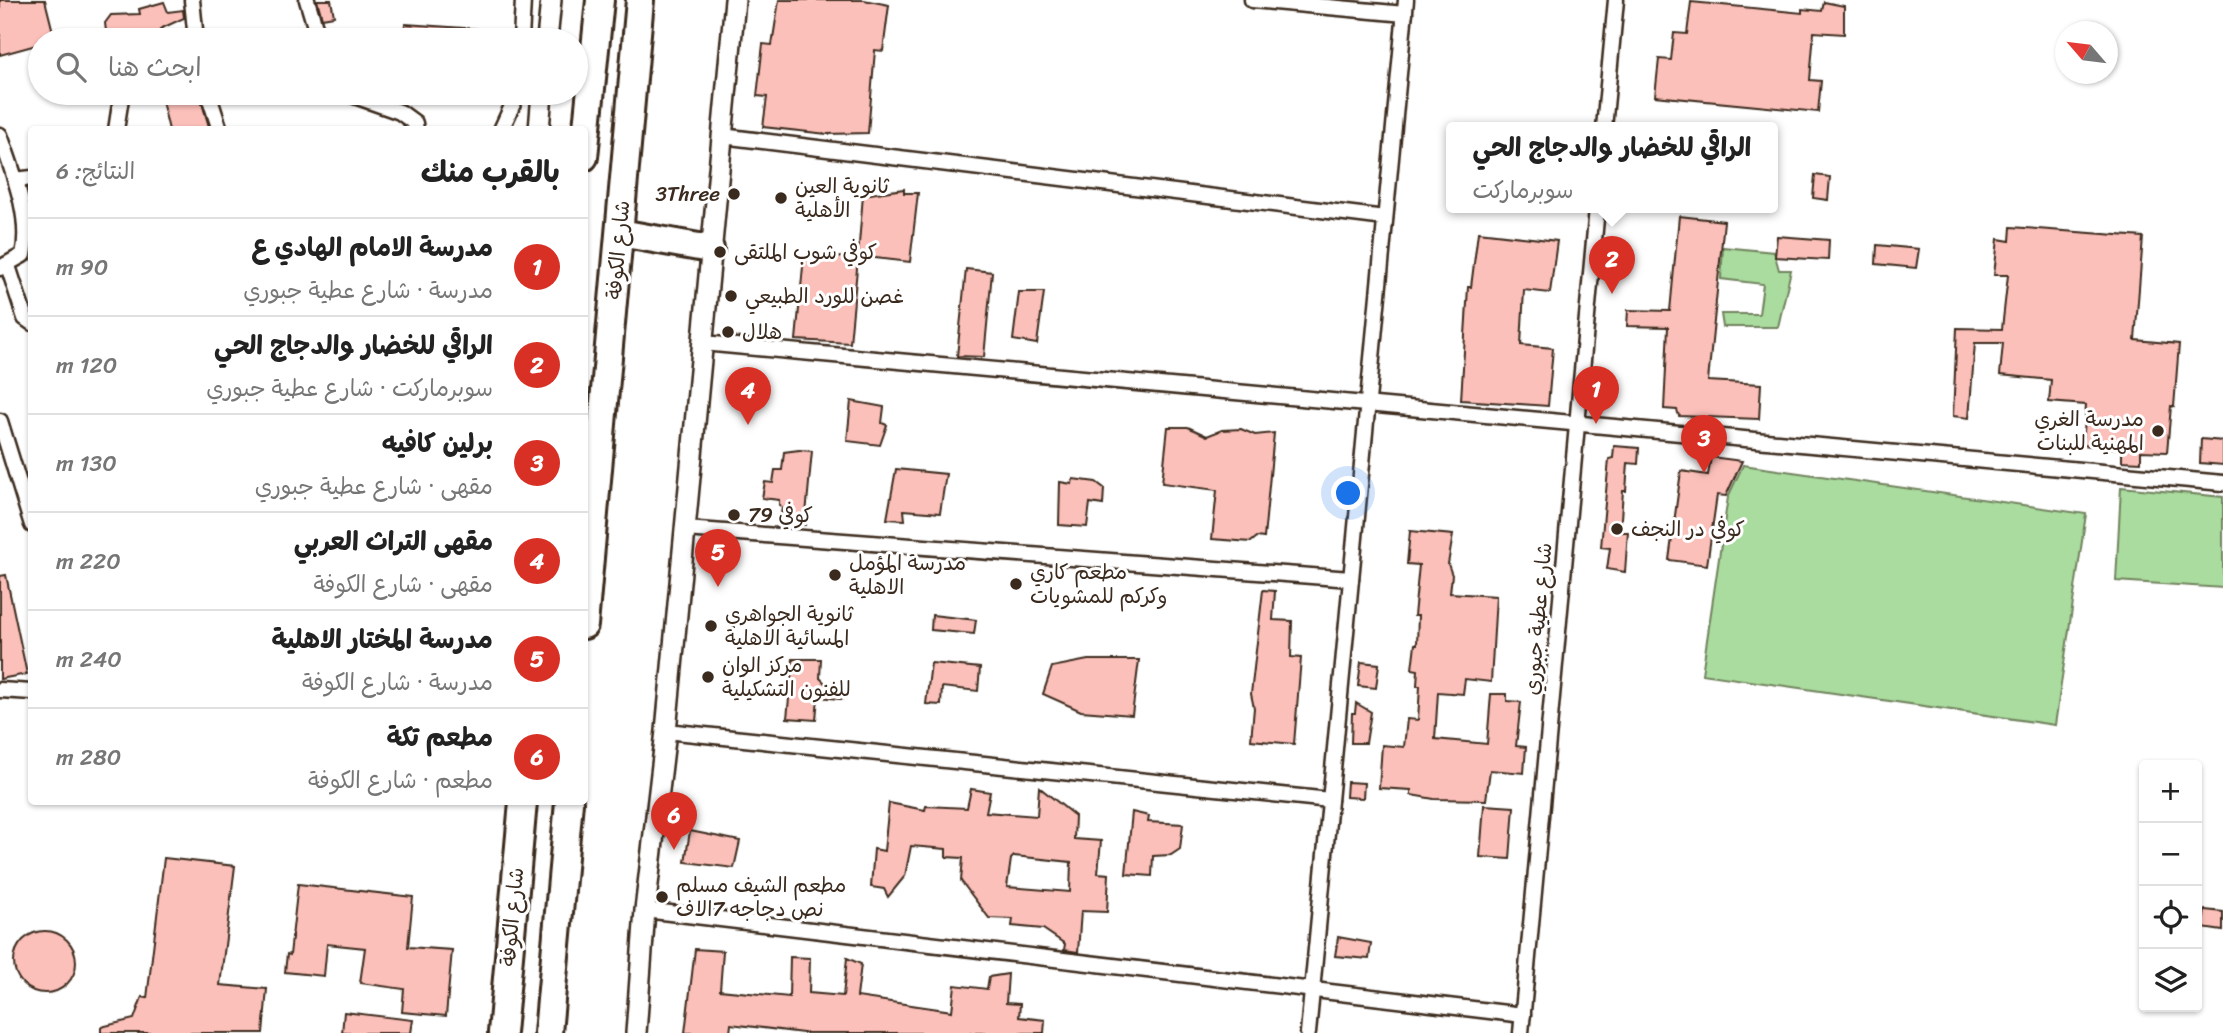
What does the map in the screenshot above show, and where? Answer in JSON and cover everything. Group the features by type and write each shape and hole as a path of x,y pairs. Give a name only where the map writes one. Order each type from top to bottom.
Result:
{"highway":[{"path":"587,126 600,0"},
{"name":"شارع الكوفة","path":"588,581 640,0"},
{"path":"620,233 710,249"},
{"name":"شارع الكوفة","path":"502,1033 523,805"},
{"path":"548,1033 569,805"}],"street":[{"path":"192,0 196,28"},
{"path":"307,0 315,28"},
{"path":"522,28 523,0"},
{"path":"548,28 551,0"},
{"path":"636,1033 735,0"},
{"path":"1252,0 1405,7 1308,1033"},
{"path":"1605,122 1616,0"},
{"path":"117,126 120,105"},
{"path":"212,105 219,126"},
{"path":"380,105 400,112 415,126"},
{"path":"503,126 512,105"},
{"path":"539,126 541,105"},
{"path":"0,135 15,180 26,240 23,255 4,267 28,320"},
{"path":"722,136 1385,218"},
{"path":"15,180 28,178"},
{"name":"شارع عطية جبوري","path":"1521,1033 1597,213"},
{"path":"703,343 2223,483"},
{"path":"0,421 28,512"},
{"path":"685,529 1351,579"},
{"path":"0,690 28,692"},
{"path":"666,731 1330,800"},
{"path":"646,910 1312,992 1523,1015"}],"green space":[{"path":"1723,247 1774,252 1779,270 1791,270 1778,327 1723,327 1721,314 1759,314 1763,284 1721,279"},
{"path":"1743,465 2086,514 2055,725 1702,674 1728,497"},
{"path":"2121,487 2223,497 2223,588 2116,581"}],"building":[{"path":"0,0 45,0 52,28 28,28 28,47 0,55"},
{"path":"317,0 331,0 334,16 322,18"},
{"path":"779,0 864,0 889,5 883,51 875,50 868,133 827,134 763,127 767,97 757,96 763,44 772,45"},
{"path":"164,2 168,12 183,10 184,18 162,28 106,28 105,23 111,15 140,14 139,9"},
{"path":"1691,2 1802,13 1802,9 1822,11 1824,2 1844,6 1844,34 1814,32 1810,80 1821,81 1818,112 1655,96 1659,59 1671,60 1674,33 1687,34"},
{"path":"405,24 463,28 404,28"},
{"path":"163,105 203,105 209,126 168,126"},
{"path":"1815,175 1830,177 1828,200 1813,198"},
{"path":"904,189 904,193 918,193 910,262 858,256 863,195"},
{"path":"1679,216 1724,221 1708,381 1761,384 1759,419 1679,416 1677,410 1664,409 1668,327 1627,326 1628,310 1670,311"},
{"path":"2011,227 2143,237 2135,340 2179,344 2167,452 2141,451 2141,462 2122,461 2122,449 2083,445 2086,405 2049,402 2051,380 2000,375 2003,343 1975,343 1969,418 1953,416 1957,328 2002,329 2008,275 1994,275 1998,239 2010,241"},
{"path":"1478,232 1557,241 1550,293 1524,290 1521,345 1553,348 1548,406 1461,400 1468,287 1471,287"},
{"path":"1777,236 1829,240 1828,260 1775,257"},
{"path":"1877,245 1919,249 1916,268 1876,264"},
{"path":"804,256 858,258 850,343 796,340"},
{"path":"966,269 992,272 984,357 957,356"},
{"path":"1019,292 1044,292 1037,344 1013,340"},
{"path":"851,401 884,407 882,423 887,425 880,445 847,441"},
{"path":"1168,427 1188,427 1207,436 1222,430 1241,429 1255,435 1274,433 1264,538 1257,537 1251,542 1212,539 1217,490 1162,483"},
{"path":"2201,439 2223,441 2223,465 2200,463"},
{"path":"1614,446 1639,448 1638,464 1628,463 1626,491 1623,491 1620,532 1628,532 1625,572 1607,569 1610,548 1601,547 1609,459 1613,458"},
{"path":"812,451 805,525 780,522 782,507 779,500 762,498 765,482 773,483 775,470 782,470 784,452"},
{"path":"1711,457 1742,461 1726,496 1717,495 1707,565 1669,560 1681,471 1708,475"},
{"path":"896,469 946,474 940,513 904,510 905,520 887,519"},
{"path":"1073,479 1096,482 1104,488 1103,505 1090,503 1087,527 1059,525 1060,482 1072,484"},
{"path":"1410,531 1453,535 1448,564 1452,575 1450,593 1496,596 1491,682 1465,679 1463,694 1438,692 1435,739 1487,744 1491,694 1507,694 1507,701 1521,702 1516,746 1526,747 1524,773 1490,770 1486,800 1434,799 1411,795 1411,790 1379,788 1382,745 1404,747 1407,719 1418,720 1420,686 1417,686 1418,670 1412,669 1417,644 1418,616 1414,616 1419,565 1407,564"},
{"path":"6,575 27,674 0,679 0,576"},
{"path":"1263,590 1275,591 1273,620 1292,621 1291,657 1301,658 1294,744 1251,740 1254,708 1251,694"},
{"path":"932,615 976,620 974,634 931,630"},
{"path":"793,659 821,659 820,678 841,699 818,697 816,720 787,718"},
{"path":"1088,660 1139,660 1132,715 1081,711 1043,694 1052,667"},
{"path":"1361,662 1379,664 1376,688 1358,686"},
{"path":"931,663 980,668 978,691 942,687 941,705 926,704"},
{"path":"1356,703 1371,712 1366,743 1351,743 1352,713 1355,713"},
{"path":"1347,782 1364,783 1363,798 1346,797"},
{"path":"1039,787 1075,816 1074,839 1101,841 1098,873 1109,874 1107,912 1081,911 1078,952 1064,950 1065,944 1043,929 1012,926 1013,919 989,918 961,881 963,858 946,857 946,849 911,846 905,876 888,897 884,889 871,887 874,849 884,851 889,803 925,810 926,806 967,808 971,789 990,792 986,812 1037,816","holes":["1014,856 1071,862 1070,892 1007,887 1011,859"]},
{"path":"1484,805 1514,807 1510,859 1480,857"},
{"path":"1132,812 1149,816 1148,822 1183,824 1180,849 1171,855 1153,856 1152,876 1126,874"},
{"path":"690,831 740,841 734,868 685,862"},
{"path":"164,858 235,866 220,985 267,989 263,1033 101,1033 101,1027 134,1019 142,997 147,998"},
{"path":"298,884 413,897 408,947 452,950 446,1016 402,1012 404,989 360,983 365,948 327,944 324,976 285,972 287,954 290,955"},
{"path":"2205,910 2223,912 2223,931 2202,928"},
{"path":"39,931 51,931 67,940 74,950 74,974 67,984 51,993 39,993 28,988 19,979 14,968 14,956 19,945 28,936"},
{"path":"1338,937 1371,943 1369,959 1335,956"},
{"path":"695,949 723,951 720,990 789,997 790,957 810,958 809,993 843,996 847,958 861,964 857,997 952,1011 955,985 987,989 989,977 1008,974 1006,1003 1020,1004 1019,1017 1045,1020 1044,1033 803,1033 731,1024 730,1033 685,1033"},
{"path":"344,1012 413,1020 411,1033 342,1033"}],"place":[{"name":"3Three","path":"734,194"},
{"name":"ثانوية العين الأهلية","path":"781,198"},
{"name":"كوفي شوب الملتقى","path":"720,252"},
{"name":"الراقي للخضار والدجاج الحي","path":"1612,294"},
{"name":"غصن للورد الطبيعي","path":"731,296"},
{"name":"هلال","path":"728,332"},
{"name":"مدرسة الامام الهادي ع","path":"1596,424"},
{"name":"مقهى التراث العربي","path":"748,425"},
{"name":"مدرسة الغري المهنية للبنات","path":"2158,431"},
{"name":"برلين كافيه","path":"1704,473"},
{"name":"كوفي 79","path":"734,515"},
{"name":"كوفي در النجف","path":"1617,529"},
{"name":"مدرسة المؤمل الاهلية","path":"835,575"},
{"name":"مطعم كاري وكركم للمشويات","path":"1016,584"},
{"name":"مدرسة المختار الاهلية","path":"718,587"},
{"name":"ثانوية الجواهري المسائية الاهلية","path":"711,626"},
{"name":"مركز الوان للفنون التشكيلية","path":"708,677"},
{"name":"مطعم تكة","path":"674,850"},
{"name":"مطعم الشيف مسلم نص دجاجه 7الاف","path":"662,897"}]}
